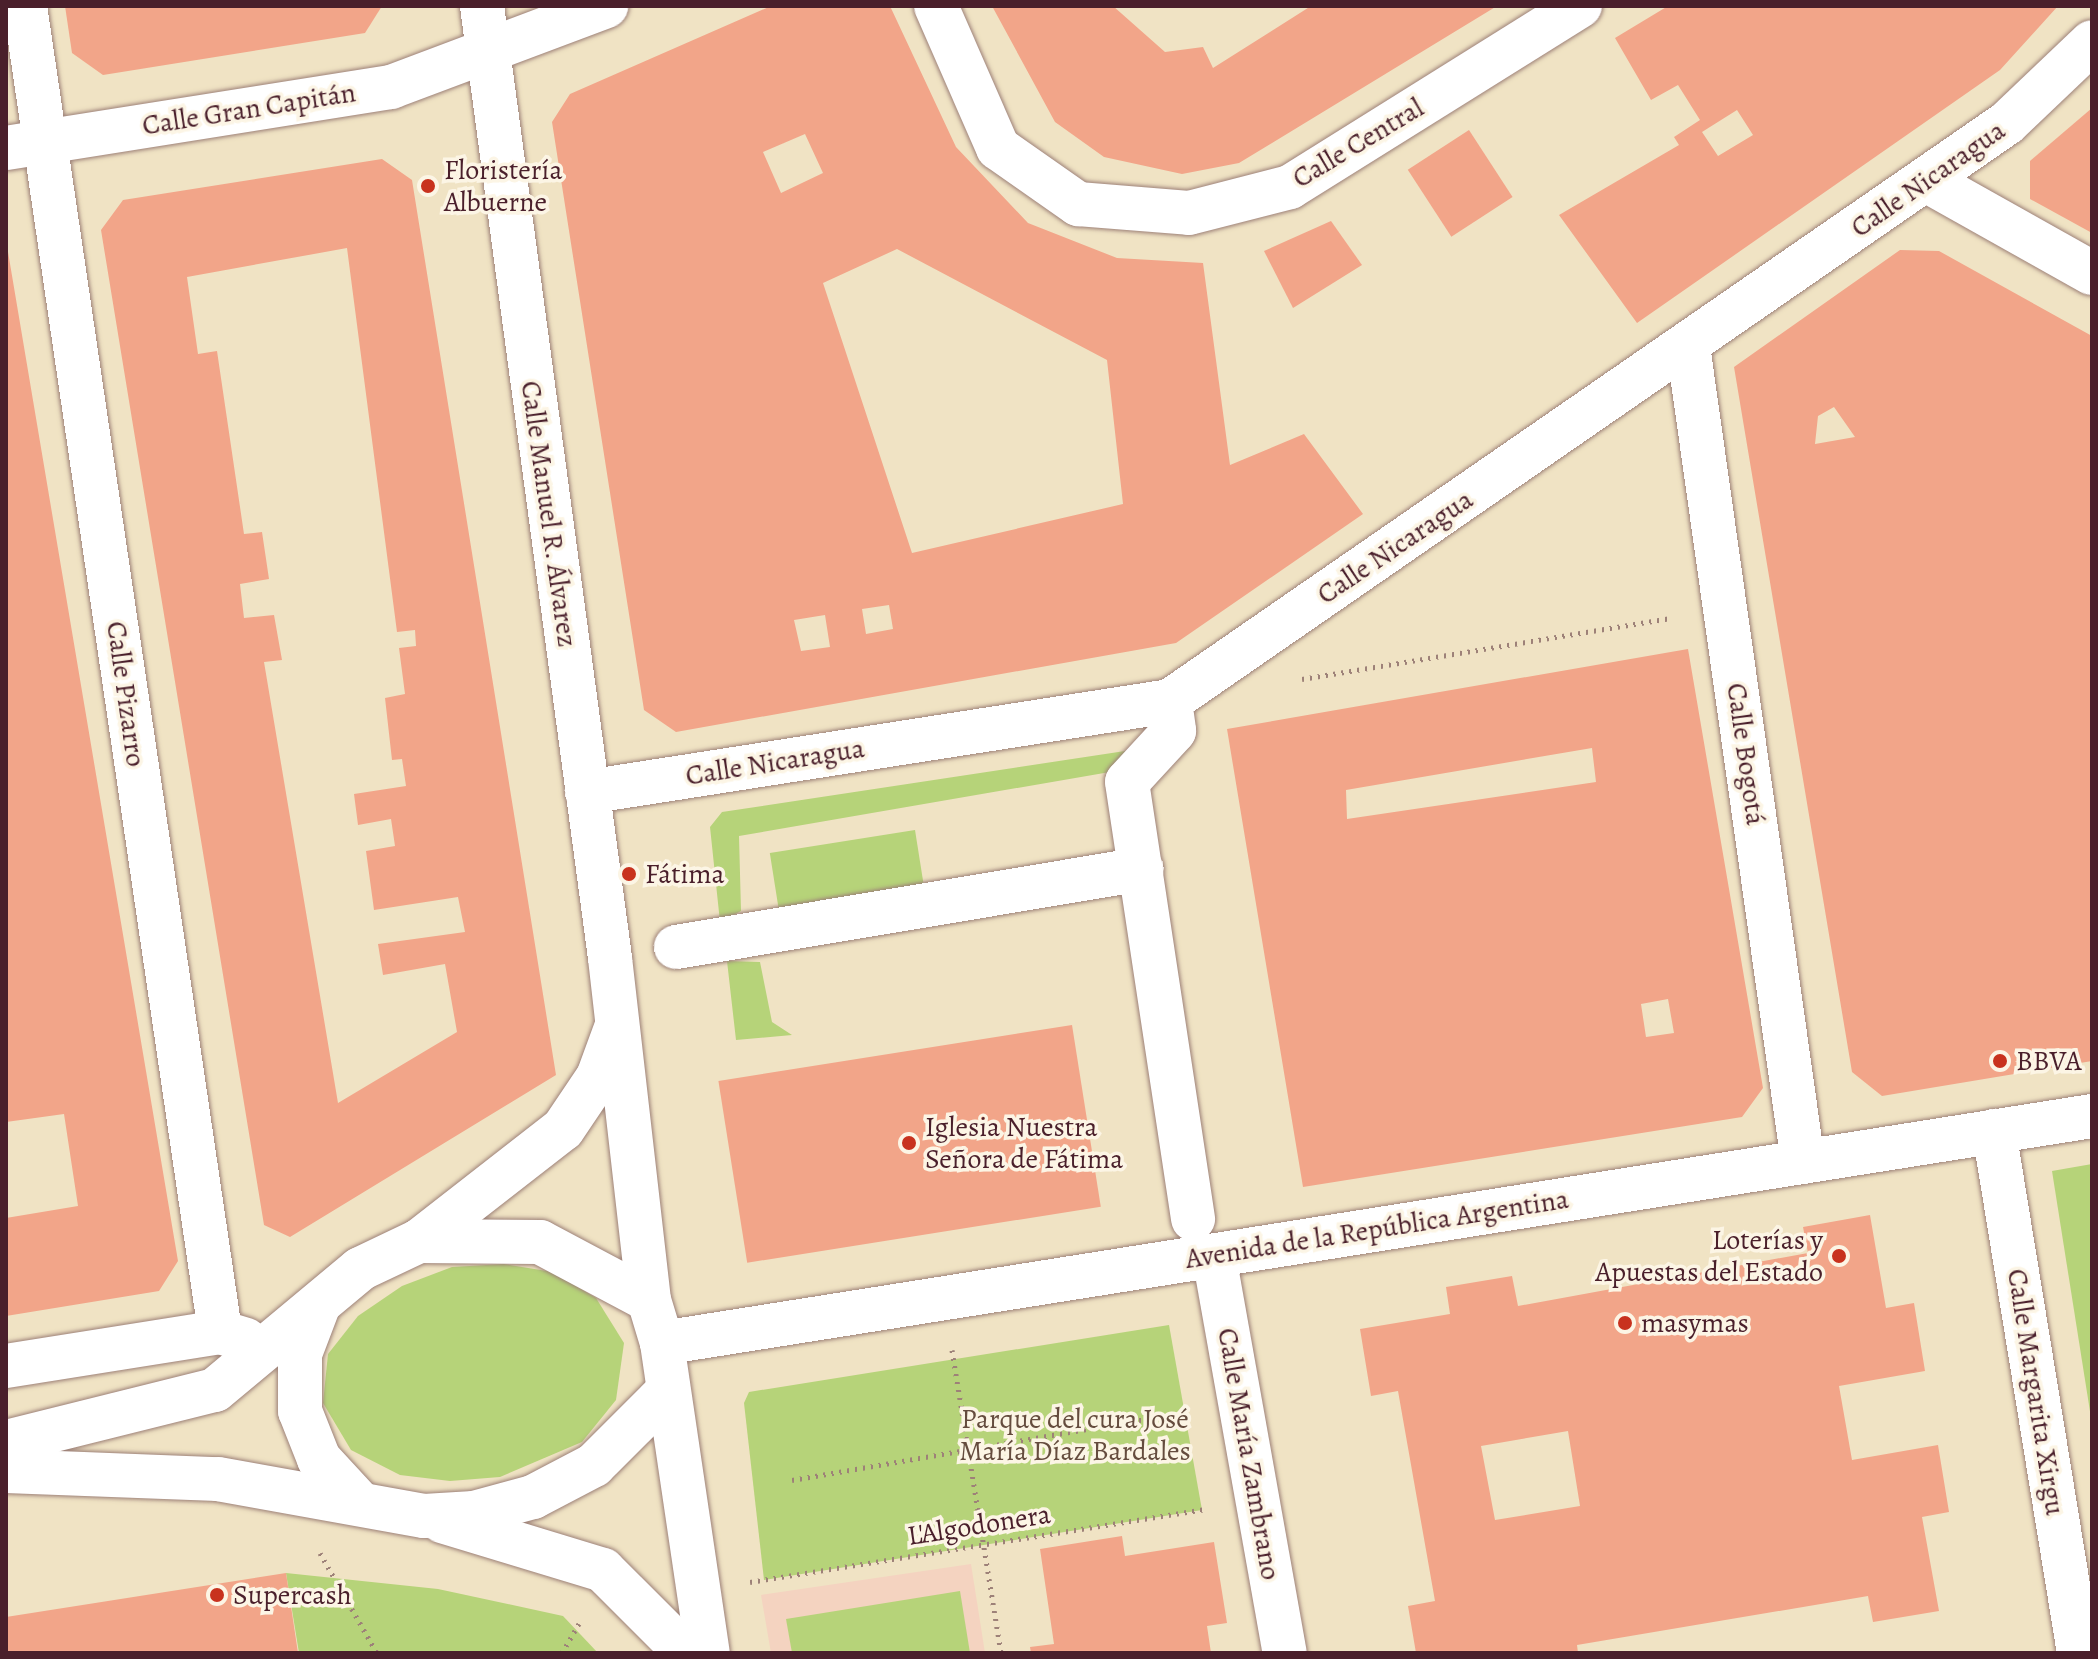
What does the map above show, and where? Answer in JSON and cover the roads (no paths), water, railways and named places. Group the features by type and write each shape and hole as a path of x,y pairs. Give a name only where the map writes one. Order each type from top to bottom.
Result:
{"street":[{"name":"Calle Pizarro","path":"25,6 25,145 220,1332"},
{"name":"Calle Manuel R. Álvarez","path":"482,6 618,1022 649,1300 662,1343 708,1653"},
{"name":"Calle Gran Capitán","path":"25,145 391,87 488,55 606,6"},
{"name":"Calle Central","path":"936,6 998,148 1078,204 1189,213 1290,187 1580,6"},
{"name":"Calle Nicaragua","path":"587,792 1170,701 2007,123 2092,42"},
{"path":"1926,180 2092,273"},
{"name":"Calle Bogotá","path":"1688,346 1803,1162"},
{"name":"Calle María Zambrano","path":"1170,701 1174,731 1127,782 1204,1237 1285,1653"},
{"path":"676,947 1142,869"},
{"name":"Calle Manuel R. Álvarez","path":"419,1241 563,1129 598,1077 618,1022"},
{"name":"Avenida de la República Argentina","path":"662,1343 1204,1237 1803,1162 2092,1116"},
{"name":"Calle Margarita Xirgu","path":"1994,1131 2079,1653"},
{"path":"6,1442 215,1390 360,1269 419,1241 540,1242 649,1300"},
{"path":"319,1304 300,1354 300,1411 319,1459 357,1500"},
{"path":"6,1366 220,1332 268,1347"},
{"path":"424,1516 474,1513 560,1485 594,1465 667,1392"},
{"path":"6,1471 218,1479 357,1500 424,1516 603,1570 686,1653"}],"place":[{"name":"Floristería Albuerne","path":"428,186"},
{"name":"Fátima","path":"629,874"},
{"name":"BBVA","path":"2000,1061"},
{"name":"Iglesia Nuestra Señora de Fátima","path":"909,1143"},
{"name":"Loterías y Apuestas del Estado","path":"1839,1256"},
{"name":"masymas","path":"1625,1323"},
{"name":"Supercash","path":"217,1595"}],"park label":[{"name":"Parque del cura José María Díaz Bardales","path":"1075,1435"}]}
